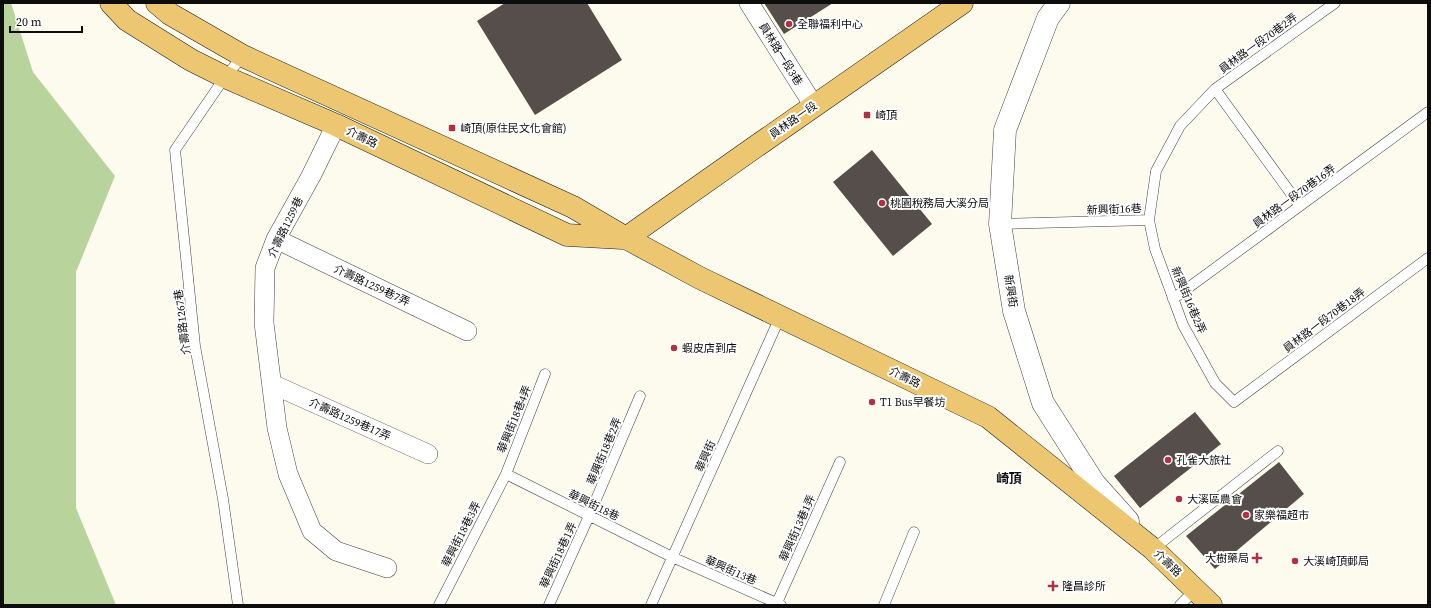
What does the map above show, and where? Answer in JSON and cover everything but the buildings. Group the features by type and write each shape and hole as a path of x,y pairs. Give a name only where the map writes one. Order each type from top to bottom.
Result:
{"main road":[{"name":"介壽路","path":"111,3 127,20 191,60 225,77 336,125 567,235 626,238"},
{"name":"介壽路","path":"157,3 170,14 243,56 573,207 700,278 988,417 1153,549 1212,605"},
{"name":"員林路一段","path":"626,238 962,3"}],"street":[{"name":"員林路一段3巷","path":"749,3 814,106"},
{"name":"新興街","path":"1058,3 1048,18 1006,130 1000,224 1014,311 1042,403 1094,483 1153,549"},
{"name":"介壽路1259巷","path":"336,125 311,176 276,240 265,268 264,323 277,428 288,474 312,531 336,551 387,568"},
{"name":"介壽路1259巷7弄","path":"276,240 467,331"},
{"name":"介壽路1259巷17弄","path":"272,384 428,454"}],"lane":[{"name":"員林路一段70巷2弄","path":"1215,89 1335,3"},
{"name":"介壽路1267巷","path":"238,605 224,499 196,346 175,150 225,77 243,56"},
{"path":"1215,89 1300,206"},
{"name":"新興街16巷","path":"1000,224 1149,220 1156,171 1180,126 1215,89"},
{"name":"員林路一段70巷16弄","path":"1174,299 1428,112"},
{"name":"新興街16巷2弄","path":"1149,220 1155,249 1183,325 1215,383 1234,402"},
{"name":"員林路一段70巷18弄","path":"1234,402 1428,258"},
{"name":"華興街","path":"651,605 780,317"},
{"name":"華興街18巷4弄","path":"506,474 545,374"},
{"name":"華興街18巷2弄","path":"589,516 640,396"},
{"path":"1153,549 1278,451"},
{"name":"華興街13巷1弄","path":"778,604 840,462"},
{"name":"華興街18巷","path":"506,474 672,557"},
{"name":"華興街18巷3弄","path":"439,605 506,474"},
{"name":"華興街18巷1弄","path":"548,605 589,516"},
{"path":"884,605 914,532"},
{"name":"華興街13巷","path":"672,557 778,604"},
{"path":"1180,605 1195,590"}],"green space":[{"path":"3,3 11,3 33,72 115,176 76,272 76,508 116,605 3,605"}],"place":[{"name":"全聯福利中心","path":"789,24"},
{"name":"崎頂","path":"867,115"},
{"name":"崎頂(原住民文化會館)","path":"452,128"},
{"name":"桃園稅務局大溪分局","path":"882,203"},
{"name":"蝦皮店到店","path":"674,348"},
{"name":"T1 Bus早餐坊","path":"872,402"},
{"name":"孔雀大旅社","path":"1168,460"},
{"name":"大溪區農會","path":"1179,499"},
{"name":"家樂福超市","path":"1246,515"},
{"name":"大樹藥局","path":"1257,558"},
{"name":"大溪崎頂郵局","path":"1295,561"},
{"name":"隆昌診所","path":"1053,586"}],"district":[{"name":"崎頂","path":"1009,478"}]}
